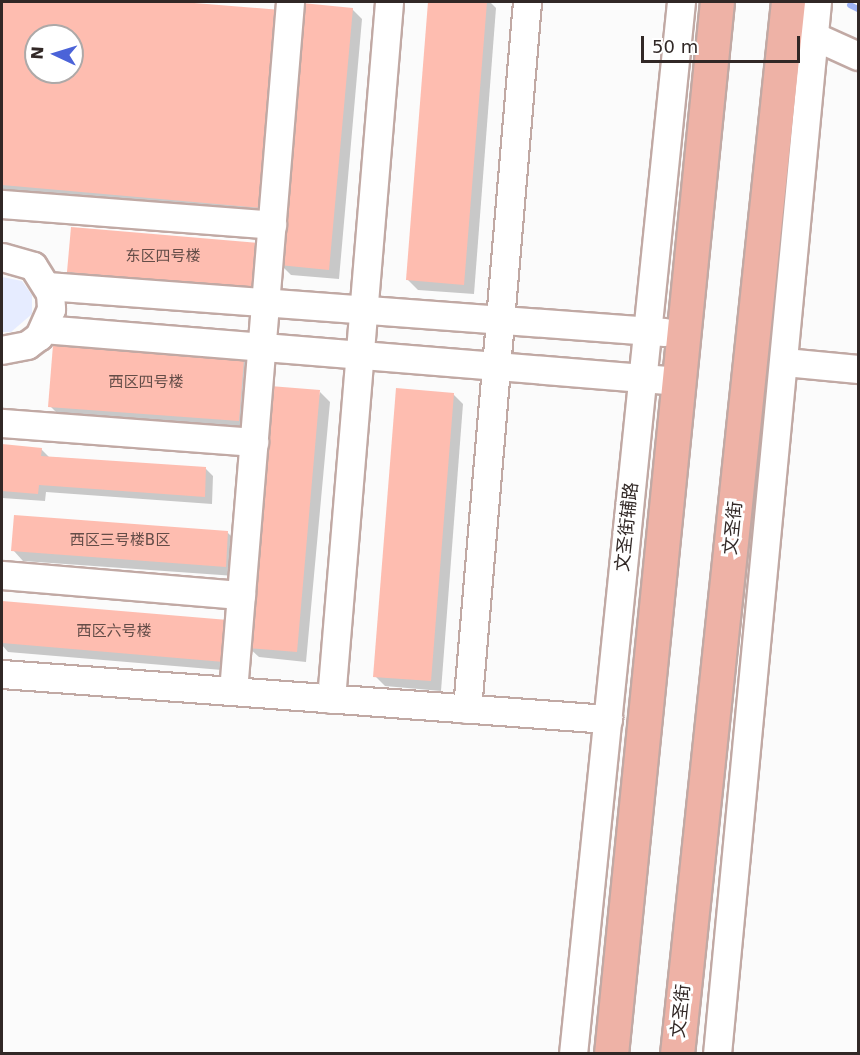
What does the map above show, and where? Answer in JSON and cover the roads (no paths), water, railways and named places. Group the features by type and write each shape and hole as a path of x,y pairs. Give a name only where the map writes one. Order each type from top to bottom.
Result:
{"main road":[{"path":"611,1053 717,2"},
{"name":"文圣街","path":"676,1053 788,2"}],"street":[{"path":"233,691 290,2"},
{"path":"331,699 389,2"},
{"path":"467,709 527,2"},
{"name":"文圣街辅路","path":"573,1053 681,2"},
{"path":"717,1053 785,362 817,2"},
{"path":"814,36 858,56"},
{"path":"2,204 272,225"},
{"path":"2,257 33,266 47,286 51,309 43,329 27,345 2,350"},
{"path":"47,286 647,332 684,332"},
{"path":"43,329 679,381"},
{"path":"785,362 858,369"},
{"path":"2,423 254,442"},
{"path":"2,575 241,595"},
{"path":"2,674 608,719"}],"waterway":[{"path":"850,5 858,9"}]}
